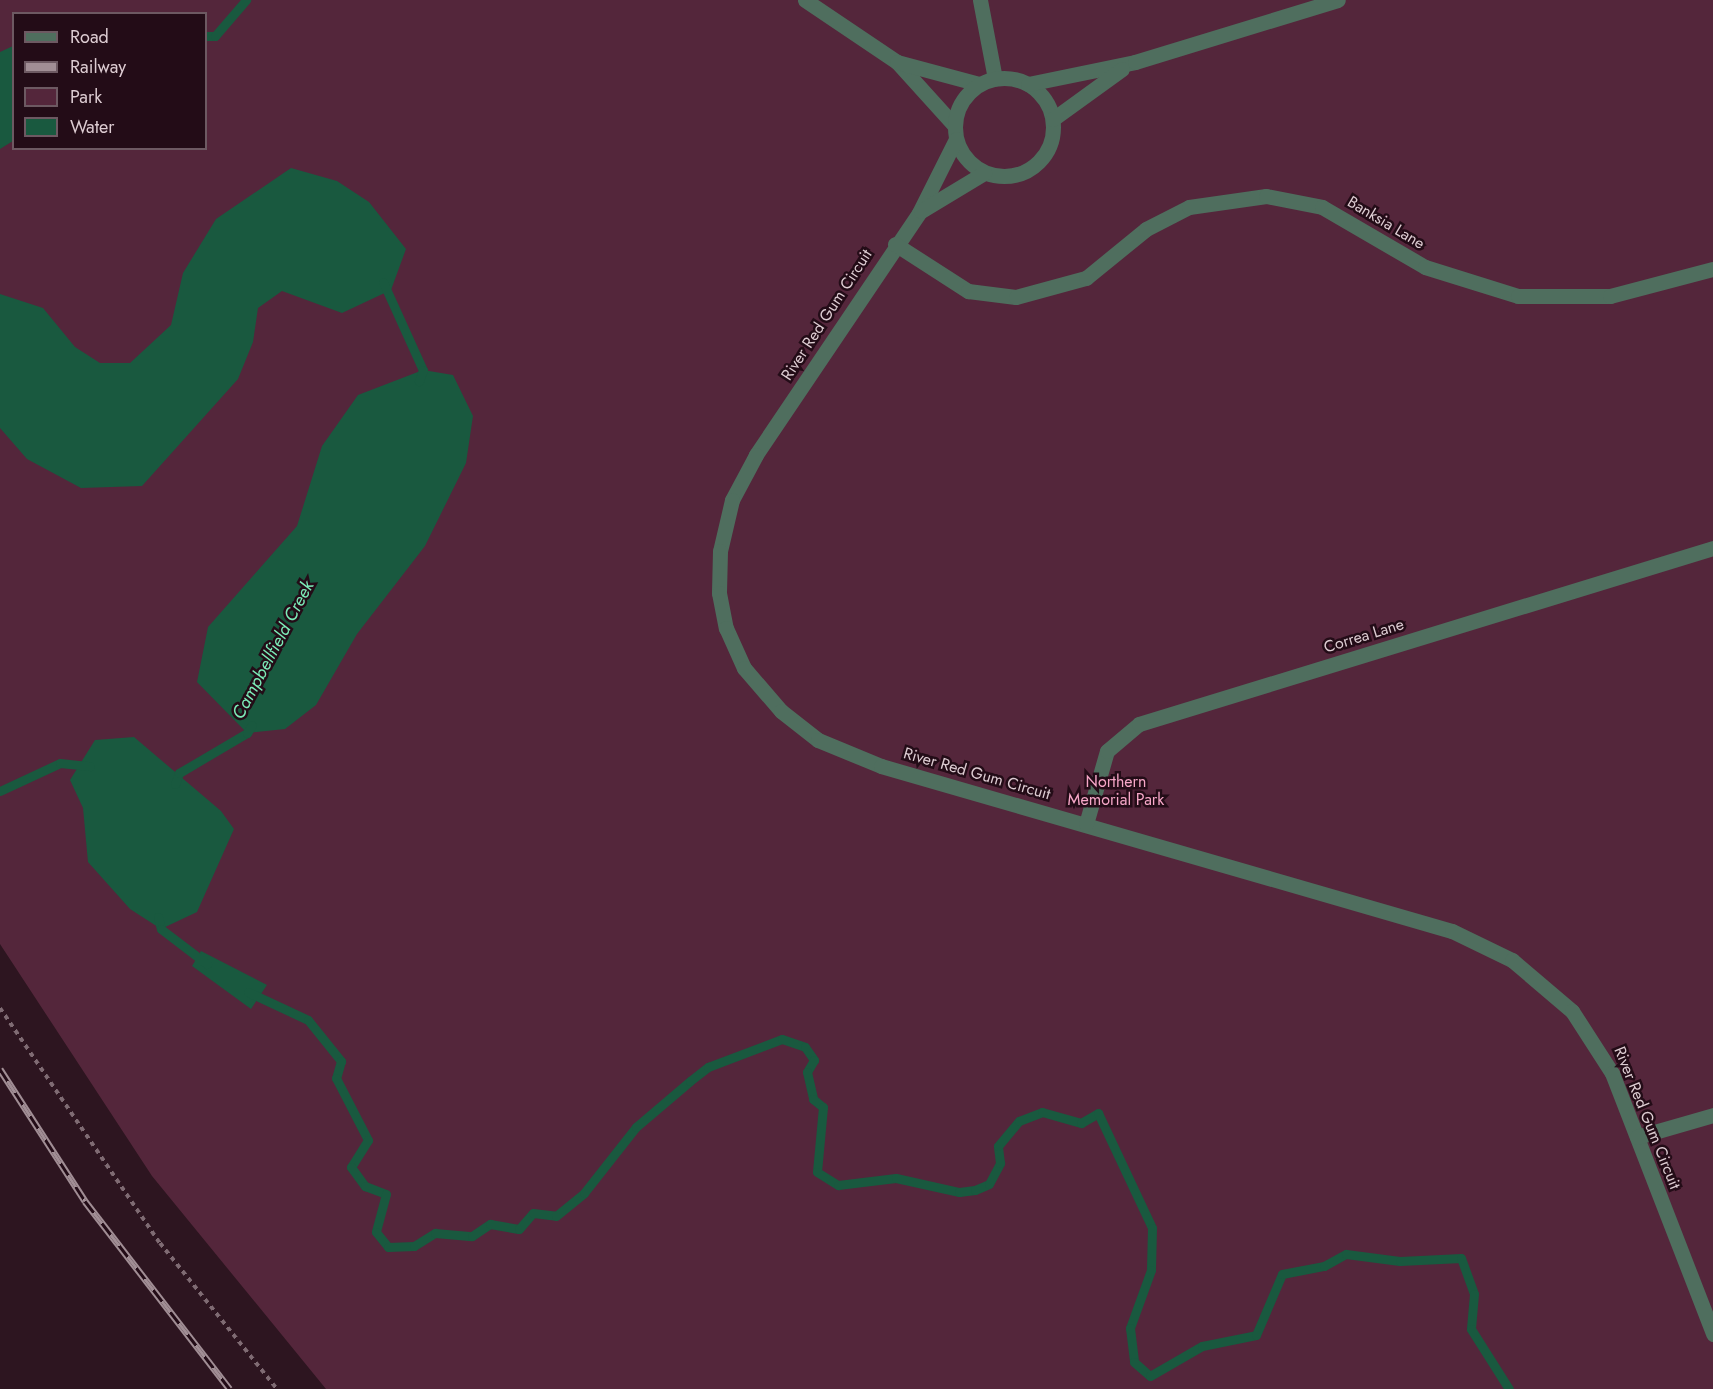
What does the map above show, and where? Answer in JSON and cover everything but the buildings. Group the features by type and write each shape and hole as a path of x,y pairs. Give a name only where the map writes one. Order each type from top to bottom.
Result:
{"lane":[{"path":"805,0 897,62 955,132 962,153 984,173 1014,176 1034,166 1048,148 1053,119 1048,104 1028,84"},
{"path":"980,0 995,79"},
{"path":"955,132 958,108 979,84 995,79 1028,84 1135,62 1338,0"},
{"path":"897,62 979,84"},
{"path":"1053,119 1135,62"},
{"name":"River Red Gum Circuit","path":"955,132 919,213 895,244 732,500 720,551 726,628 744,668 781,711 818,740 881,766 1452,931 1512,960 1543,983 1595,1042 1637,1137 1713,1334"},
{"name":"River Red Gum Circuit","path":"919,213 984,173"},
{"name":"Banksia Lane","path":"895,244 968,291 1033,295 1086,278 1146,229 1189,207 1266,196 1322,207 1425,267 1518,296 1610,296 1713,269"},
{"name":"Correa Lane","path":"1086,824 1107,751 1139,724 1713,548"},
{"path":"1637,1137 1713,1115"}],"path":[{"path":"0,1008 160,1243 277,1389"}],"green space":[{"name":"Northern Memorial Park","path":"0,0 1713,0 1713,1389 326,1389 152,1176 0,944"}],"water":[{"path":"12,46 12,142 0,149 0,52"},
{"path":"291,168 337,181 369,202 406,249 391,290 342,313 282,291 258,308 253,342 238,379 142,486 81,488 27,459 0,428 0,294 43,308 75,347 100,363 130,363 171,325 183,273 216,219"},
{"path":"423,370 453,375 473,416 466,463 425,546 357,634 316,705 285,729 247,733 197,682 208,627 297,526 322,446 358,395"},
{"path":"134,737 221,811 234,829 197,912 161,929 130,909 88,862 83,808 70,780 95,740"},
{"path":"201,951 267,985 251,1009 192,966"}],"waterway":[{"name":"Campbellfield Creek","path":"207,36 215,36 246,0"},
{"name":"Campbellfield Creek","path":"383,282 423,370 419,381"},
{"name":"Campbellfield Creek","path":"175,784 179,773 247,733 252,725"},
{"path":"0,791 60,763 90,766"},
{"name":"Campbellfield Creek","path":"158,917 161,929 207,964"},
{"name":"Campbellfield Creek","path":"248,992 308,1020 341,1061 336,1078 368,1140 351,1167 365,1186 386,1194 376,1232 388,1247 414,1246 435,1233 472,1236 490,1224 519,1229 533,1213 556,1216 584,1193 636,1127 690,1081 708,1067 782,1039 805,1047 814,1060 807,1072 813,1099 823,1107 817,1172 838,1185 896,1178 959,1192 975,1190 989,1184 1000,1163 998,1146 1019,1121 1042,1112 1081,1123 1098,1113 1152,1228 1151,1270 1130,1328 1134,1362 1150,1376 1202,1346 1256,1335 1282,1274 1324,1266 1346,1254 1400,1261 1461,1258 1474,1294 1471,1329 1509,1389"}],"railway":[{"path":"0,1069 85,1201 230,1389"}]}
